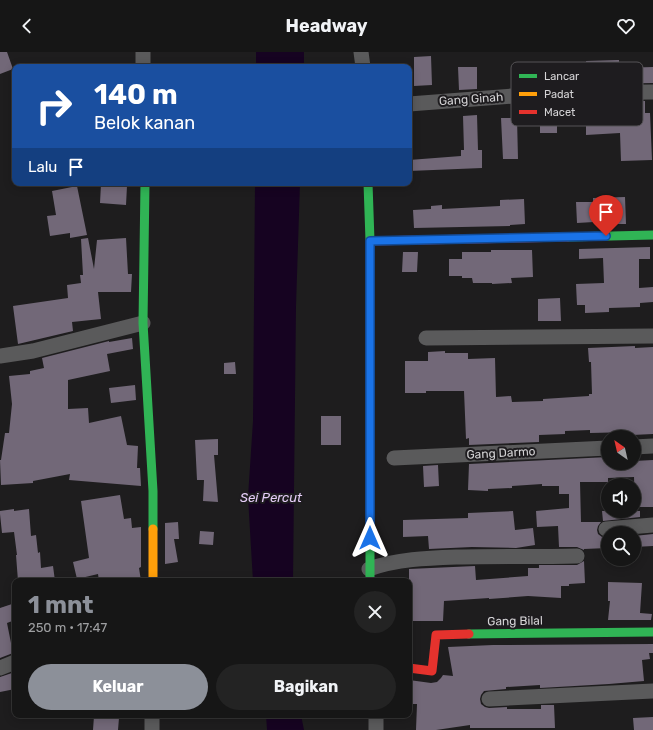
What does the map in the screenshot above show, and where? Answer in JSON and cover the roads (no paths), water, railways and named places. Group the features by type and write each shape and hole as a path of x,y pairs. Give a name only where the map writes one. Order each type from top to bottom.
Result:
{"street":[{"path":"143,52 143,64"},
{"path":"361,52 363,64"},
{"name":"Gang Ginah","path":"643,92 653,92"},
{"name":"Gang Ginah","path":"412,104 511,96"},
{"path":"145,186 143,323 153,491 153,578"},
{"path":"368,186 370,241 370,575"},
{"path":"370,241 653,235"},
{"path":"0,359 143,323"},
{"path":"426,338 653,336"},
{"path":"641,447 653,446"},
{"name":"Gang Darmo","path":"394,458 601,448"},
{"path":"641,526 653,525"},
{"path":"370,575 386,565 426,558 577,556"},
{"name":"Gang Bilal","path":"412,668 432,670 436,635 493,633 653,632"},
{"path":"0,668 12,663"},
{"path":"488,699 653,691"},
{"path":"152,718 152,730"},
{"path":"376,718 376,730"}],"water":[{"path":"256,52 304,52 304,64 256,64"},
{"name":"Sei Percut","path":"255,186 300,186 296,306 293,578 253,578 248,497 253,421"},
{"path":"266,718 302,718 304,730 267,730"}]}
